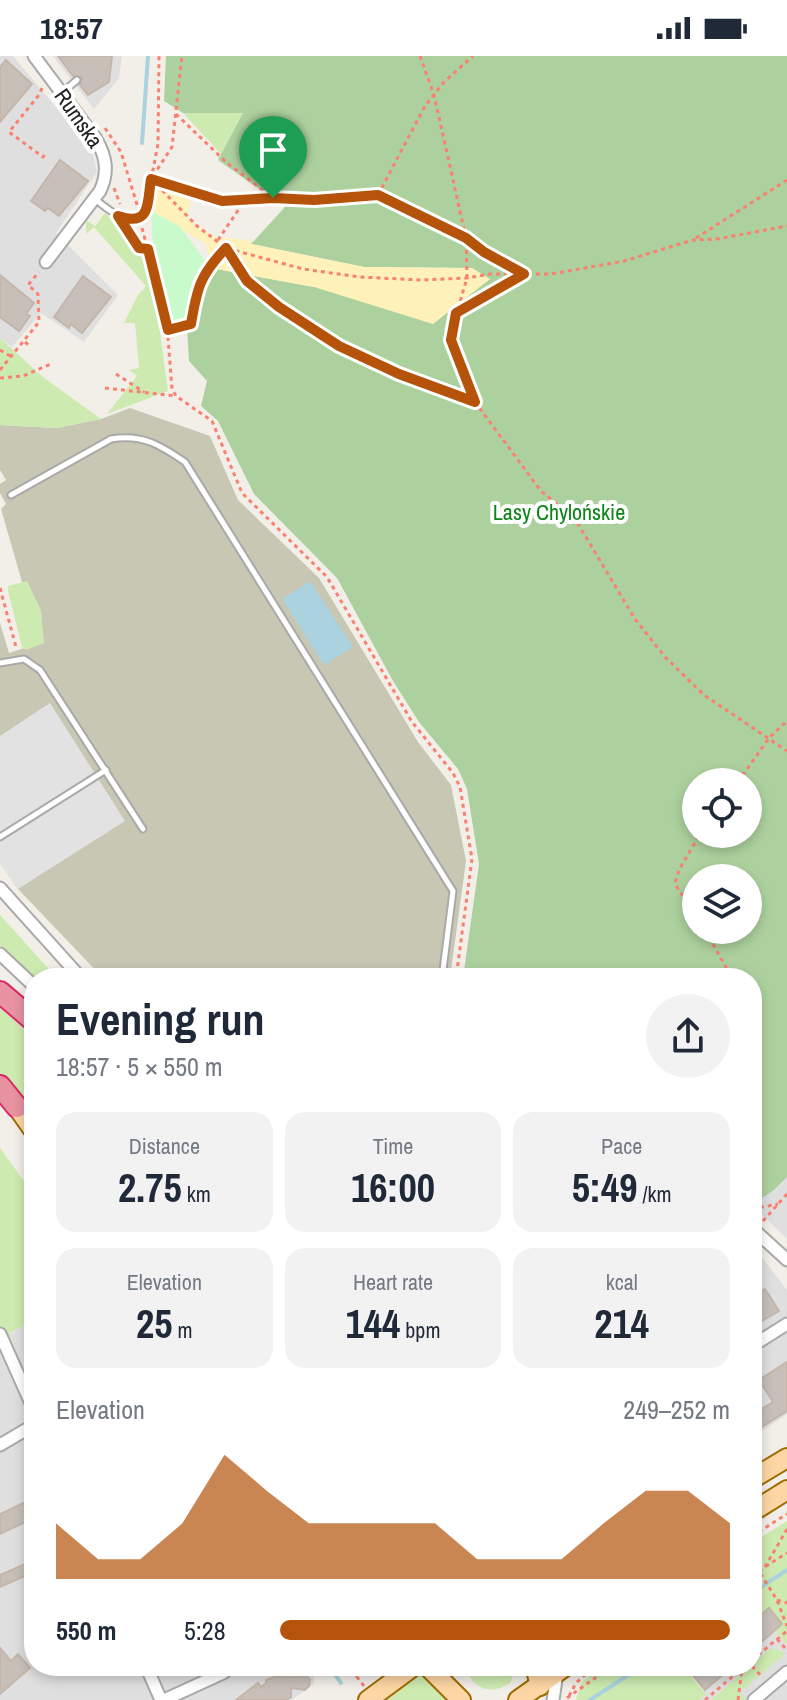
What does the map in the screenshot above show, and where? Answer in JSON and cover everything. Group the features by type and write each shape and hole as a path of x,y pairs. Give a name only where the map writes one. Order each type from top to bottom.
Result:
{"highway":[{"path":"0,992 24,1012"},
{"path":"0,1086 17,1107"}],"main road":[{"path":"17,1107 24,1117"},
{"path":"762,1473 787,1458"},
{"path":"762,1506 787,1490"},
{"path":"368,1700 400,1676"},
{"path":"437,1676 461,1700"},
{"path":"535,1696 555,1676"}],"street":[{"name":"Rumska","path":"36,57 102,149 106,165 104,183 95,199 46,262"},
{"path":"0,888 72,968"},
{"path":"0,954 24,977"},
{"path":"762,1237 787,1260"},
{"path":"762,1340 787,1324"},
{"path":"0,1334 24,1386"},
{"path":"0,1445 24,1431"},
{"path":"754,1700 787,1672"},
{"path":"151,1676 162,1700 216,1676"}],"lane":[{"path":"62,93 77,80"},
{"path":"95,199 118,216 140,219"},
{"path":"11,495 111,439 130,436 159,444 185,462 453,891 443,968"},
{"path":"0,663 19,658 37,666 143,829"},
{"path":"0,837 106,770"}],"path":[{"path":"159,56 158,144 145,214 140,219 168,330 172,389 176,396 212,421 242,493 327,577 412,722 453,773 460,787 472,859 457,968"},
{"path":"151,179 172,147 182,56"},
{"path":"420,56 434,95 466,238 467,278 451,340 475,402 541,491 575,519 635,619 665,657 704,695 787,751"},
{"path":"378,195 425,106 473,56"},
{"path":"41,83 39,95 9,132 43,157 47,152"},
{"path":"175,113 226,162 273,198"},
{"path":"106,165 125,219"},
{"path":"151,179 222,201 273,198 314,200 378,195 466,238 484,252 524,274"},
{"path":"151,179 197,226 218,240 247,281 279,307 339,346 399,374 475,402"},
{"path":"693,240 787,180"},
{"path":"218,240 245,200"},
{"path":"118,216 139,248 153,247"},
{"path":"226,248 303,269 360,277 421,280 490,274 551,274 624,261 693,240 717,239 787,226"},
{"path":"168,330 191,324 196,292 207,268 226,248"},
{"path":"0,370 39,322 38,294 28,285 46,262"},
{"path":"456,313 524,274"},
{"path":"25,342 31,347"},
{"path":"0,350 12,357"},
{"path":"0,378 23,376 53,363"},
{"path":"116,374 147,394"},
{"path":"105,388 176,396"},
{"path":"0,588 16,647"},
{"path":"748,768 769,738 787,721"},
{"path":"682,865 675,884 682,895"},
{"path":"713,944 726,968"},
{"path":"762,1223 787,1194"},
{"path":"762,1207 779,1203 787,1208"},
{"path":"774,1208 779,1212"},
{"path":"762,1530 787,1514"},
{"path":"765,1567 787,1529"},
{"path":"762,1569 787,1553"},
{"path":"762,1577 777,1600 787,1628 762,1652"},
{"path":"777,1600 787,1603"},
{"path":"769,1636 787,1650"},
{"path":"569,1699 576,1683 584,1676"},
{"path":"569,1699 598,1676"},
{"path":"705,1700 734,1676"},
{"path":"738,1700 742,1676"},
{"path":"718,1679 723,1685"}],"shaded area":[{"path":"0,56 13,56 92,150 97,172 56,233 118,295 84,342 41,313 12,347 0,338"},
{"path":"53,56 122,56 119,78 94,109"},
{"path":"130,408 210,436 238,500 319,578 418,742 451,785 466,861 451,968 93,968 18,889 0,863 0,623 9,653 43,642 41,611 27,582 22,582 1,509 6,504 0,493 0,484 6,480 0,470 0,425 57,428 101,419"},
{"path":"50,703 125,821 18,889 0,863 0,736"},
{"path":"787,1177 787,1239 762,1215 762,1198"},
{"path":"762,1257 787,1290 787,1414 762,1431"},
{"path":"24,1326 24,1676 314,1676 314,1684 292,1700 0,1700 0,1350 13,1344 8,1334"},
{"path":"787,1593 787,1700 697,1700 704,1691 693,1676 762,1676 762,1611"}],"green space":[{"name":"Lasy Chylońskie","path":"166,56 787,56 787,1177 762,1198 762,968 464,968 479,864 467,789 458,769 419,722 393,681 337,578 254,494 218,421 201,406 207,381 189,361 187,328 211,268 314,287 472,268 364,267 251,244 285,207 218,160 243,113 183,113 164,101"},
{"path":"183,113 244,113 221,154"},
{"path":"151,211 179,226 205,260 192,281 188,321 172,325 153,247"},
{"path":"105,213 131,245 142,252 157,311 168,391 107,414 137,376 129,370 139,368 135,323 124,323 146,286 94,227 86,234 86,220 95,226"},
{"path":"0,338 43,377 101,419 56,428 0,425"},
{"path":"27,581 41,611 44,643 26,650 22,647 8,586"},
{"path":"0,915 48,968 24,968 0,945"},
{"path":"0,1008 24,1028 24,1107 0,1074"},
{"path":"0,1148 24,1181 24,1326 9,1333 13,1344 0,1350"},
{"path":"787,1521 787,1645 776,1631 783,1624 770,1608 762,1614 762,1537"},
{"path":"771,1648 786,1653 762,1673 762,1656"},
{"path":"414,1676 430,1676 449,1700 382,1700"},
{"path":"470,1676 513,1676 510,1683 496,1689 483,1688"},
{"path":"589,1676 691,1676 706,1694 699,1700 576,1700 581,1683"},
{"path":"739,1676 759,1676 740,1692 747,1700 711,1700"}],"sand":[{"path":"162,180 192,189 187,219 215,237 249,240 251,244 364,267 472,268 490,279 433,324 314,287 211,268 206,244 151,211 154,194"}],"water":[{"path":"310,581 353,647 324,665 282,599"}],"building":[{"path":"58,56 112,56 109,82 88,95 80,85 82,77 73,76"},
{"path":"6,60 32,84 0,122 0,67"},
{"path":"60,160 88,181 59,216 31,201"},
{"path":"0,275 34,303 26,314 30,316 19,331 0,317"},
{"path":"83,276 111,297 82,333 54,317"},
{"path":"765,1289 779,1311 762,1321 762,1291"},
{"path":"787,1362 787,1411 762,1427 762,1409 773,1402 762,1385 762,1378"},
{"path":"24,1503 24,1523 0,1534 0,1514"},
{"path":"24,1564 24,1576 0,1587 0,1575"},
{"path":"769,1608 782,1624 762,1641 762,1614"},
{"path":"0,1648 11,1661 18,1654 24,1661 24,1673 0,1694"},
{"path":"307,1676 309,1686 305,1690 291,1688 291,1697 286,1700 236,1700 258,1683 261,1687 266,1680 274,1677"},
{"path":"694,1676 721,1676 705,1690"}],"waterway":[{"path":"142,143 148,56"},
{"path":"762,1586 787,1570"},
{"path":"336,1676 341,1683"},
{"path":"590,1700 627,1676"}],"route":[{"path":"151,179 222,201 273,198 314,200 378,195 466,238 484,252 524,274 456,313 451,340 475,402 399,374 339,346 279,307 247,281 226,248 207,268 196,292 191,324 168,330 148,249 139,248 118,216 129,220 140,219 145,214 151,179"}]}
